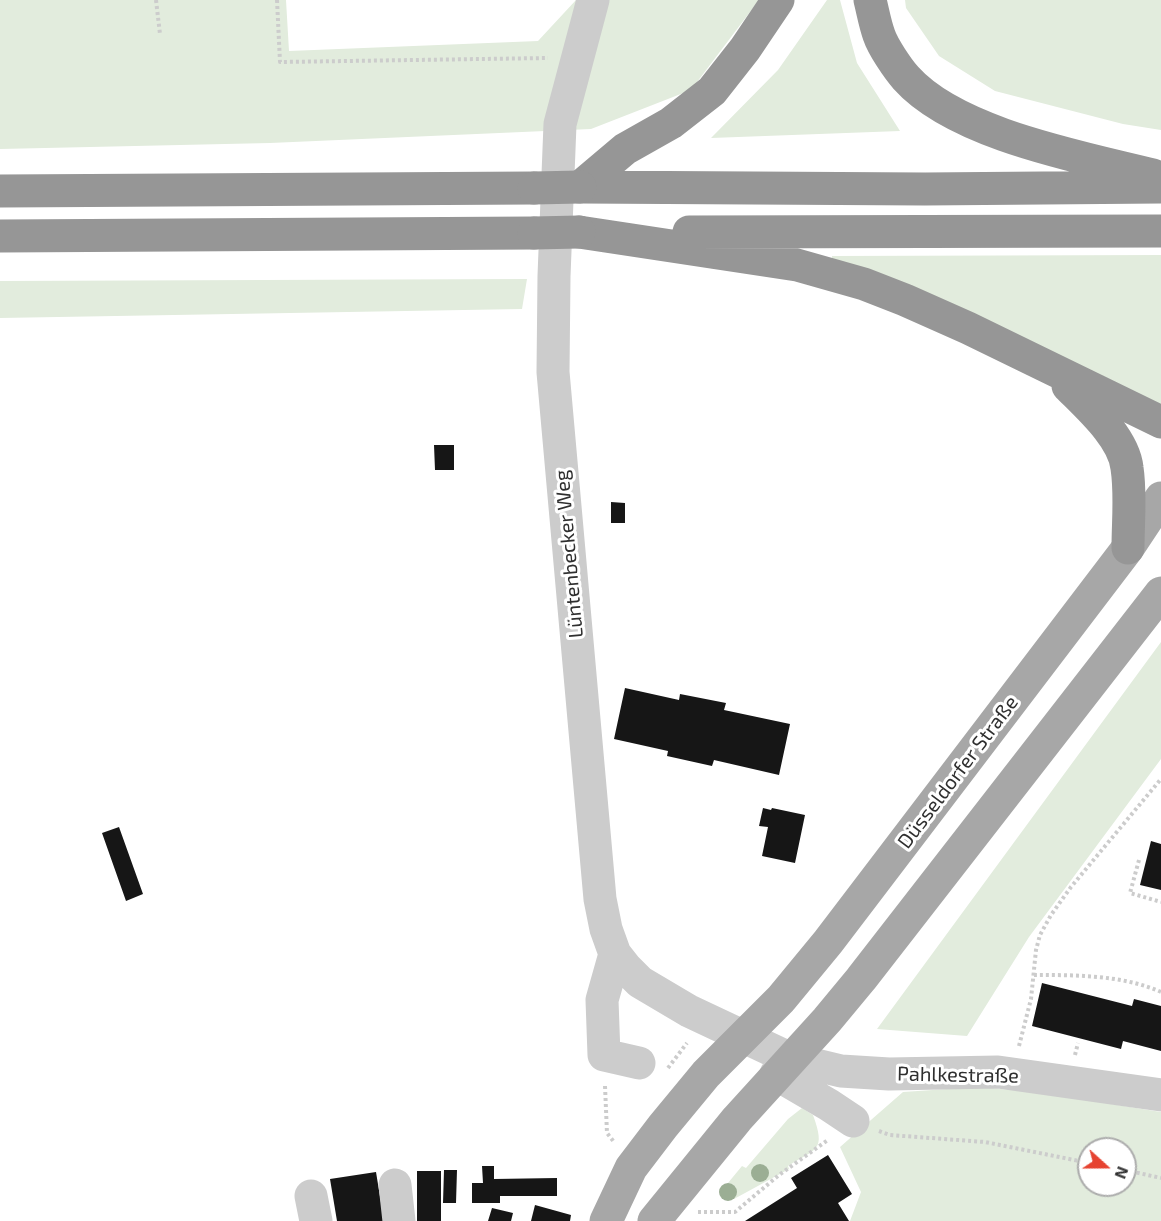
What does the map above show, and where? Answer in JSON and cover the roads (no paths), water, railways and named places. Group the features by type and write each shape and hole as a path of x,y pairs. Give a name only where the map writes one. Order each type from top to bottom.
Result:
{"highway":[{"path":"580,187 625,149 671,123 712,91 745,49 778,0"},
{"path":"870,0 879,37 905,77 936,104 976,123 1046,148 1161,176"},
{"path":"0,191 580,187 937,189 1161,187"},
{"path":"0,236 1161,231"},
{"path":"579,232 797,265 864,284 916,304 1161,422"},
{"path":"1047,366 1098,415 1116,441 1127,467 1128,548"}],"main road":[{"name":"Düsseldorfer Straße","path":"606,1221 622,1155 781,999 828,942 1128,548 1161,498"},
{"path":"658,1216 724,1134 861,979 1161,593"}],"street":[{"name":"Lüntenbecker Weg","path":"593,0 560,124 553,372 600,899 606,929 615,954 640,982 705,1019 743,1037"},
{"path":"615,954 602,1000 604,1055 653,1066"},
{"path":"743,1037 853,1121"},
{"name":"Pahlkestraße","path":"783,1067 877,1074 998,1072 1161,1095"},
{"path":"395,1185 399,1221"}]}
